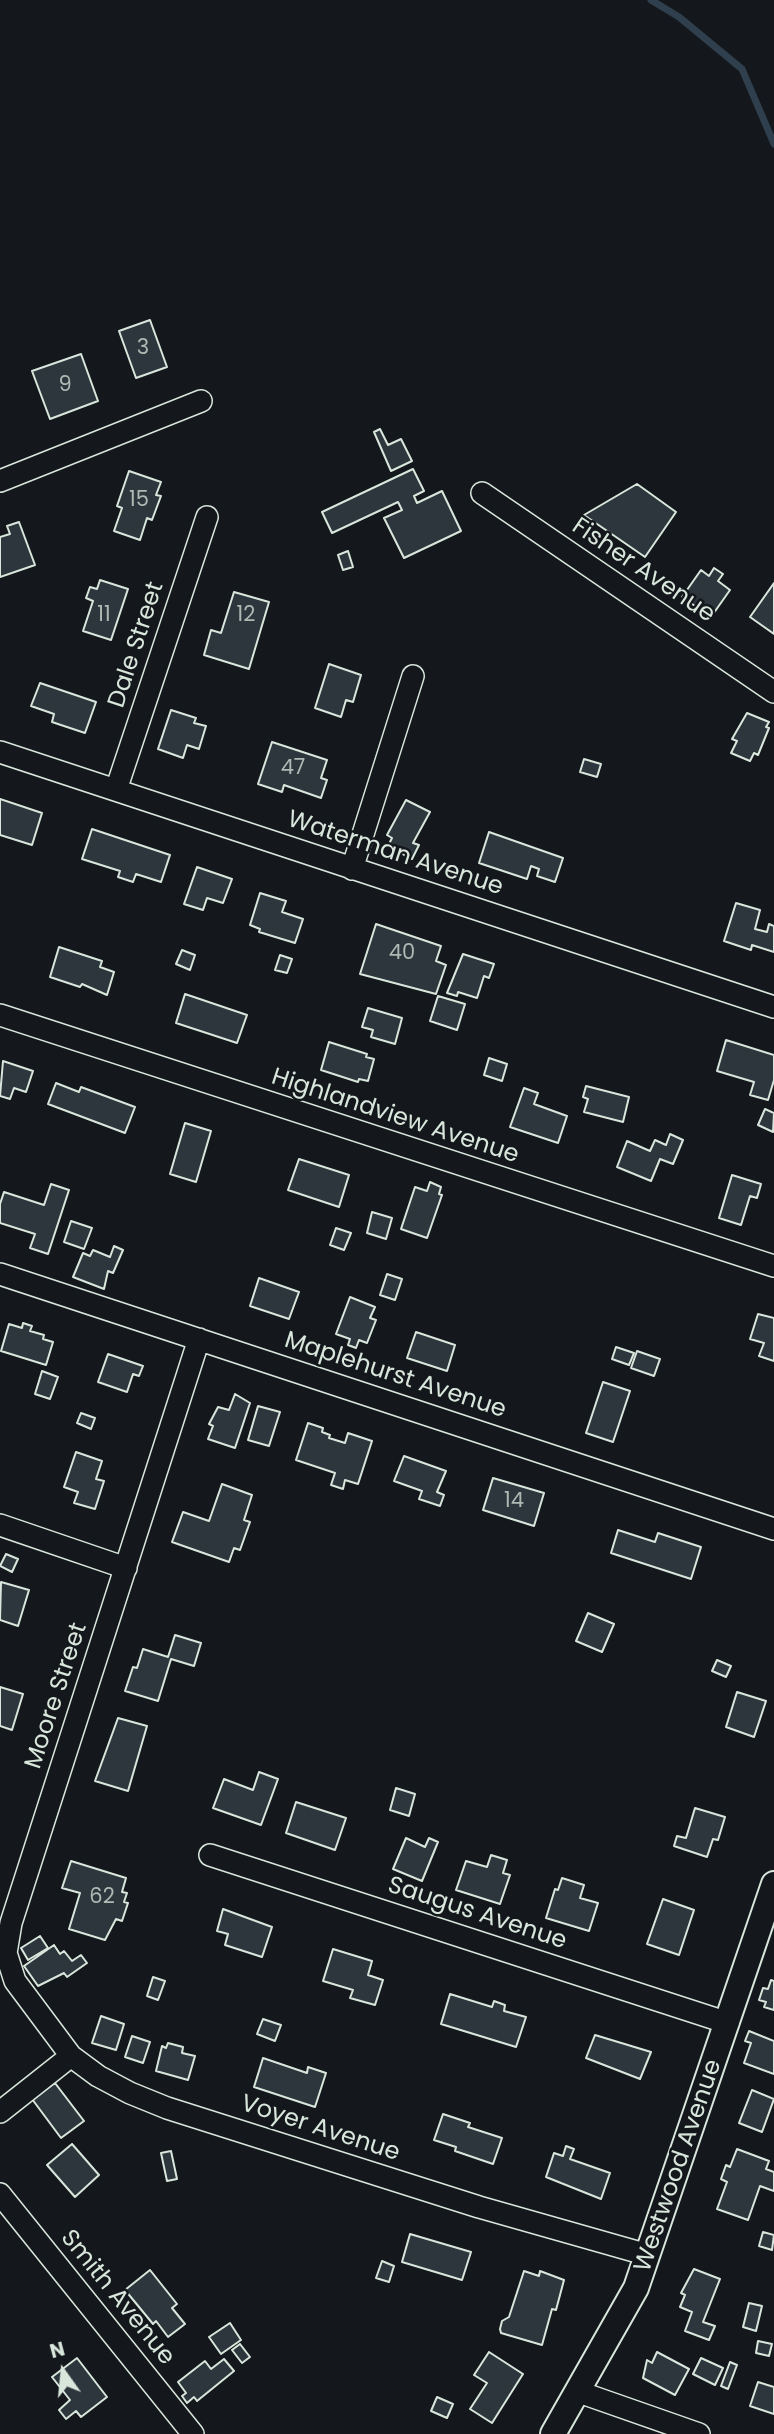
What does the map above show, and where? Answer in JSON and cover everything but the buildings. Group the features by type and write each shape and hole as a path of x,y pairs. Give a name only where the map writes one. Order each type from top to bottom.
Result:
{"street":[{"path":"0,481 201,401"},
{"name":"Fisher Avenue","path":"482,493 774,692"},
{"name":"Dale Street","path":"116,789 207,517"},
{"path":"352,869 413,676"},
{"name":"Waterman Avenue","path":"0,751 774,1007"},
{"name":"Highlandview Avenue","path":"0,1015 774,1266"},
{"name":"Maplehurst Avenue","path":"0,1274 774,1529"},
{"name":"Moore Street","path":"71,2056 15,1981 8,1962 7,1938 199,1339"},
{"path":"0,1525 126,1568"},
{"name":"Saugus Avenue","path":"210,1855 728,2023"},
{"name":"Westwood Avenue","path":"553,2434 631,2298 774,1884"},
{"path":"0,2112 71,2056"},
{"name":"Voyer Avenue","path":"71,2056 112,2084 167,2108 479,2207 648,2255"},
{"name":"Smith Avenue","path":"0,2194 192,2434"},
{"path":"579,2392 699,2434"}],"waterway":[{"path":"651,0 679,17 742,69 774,144"}]}
